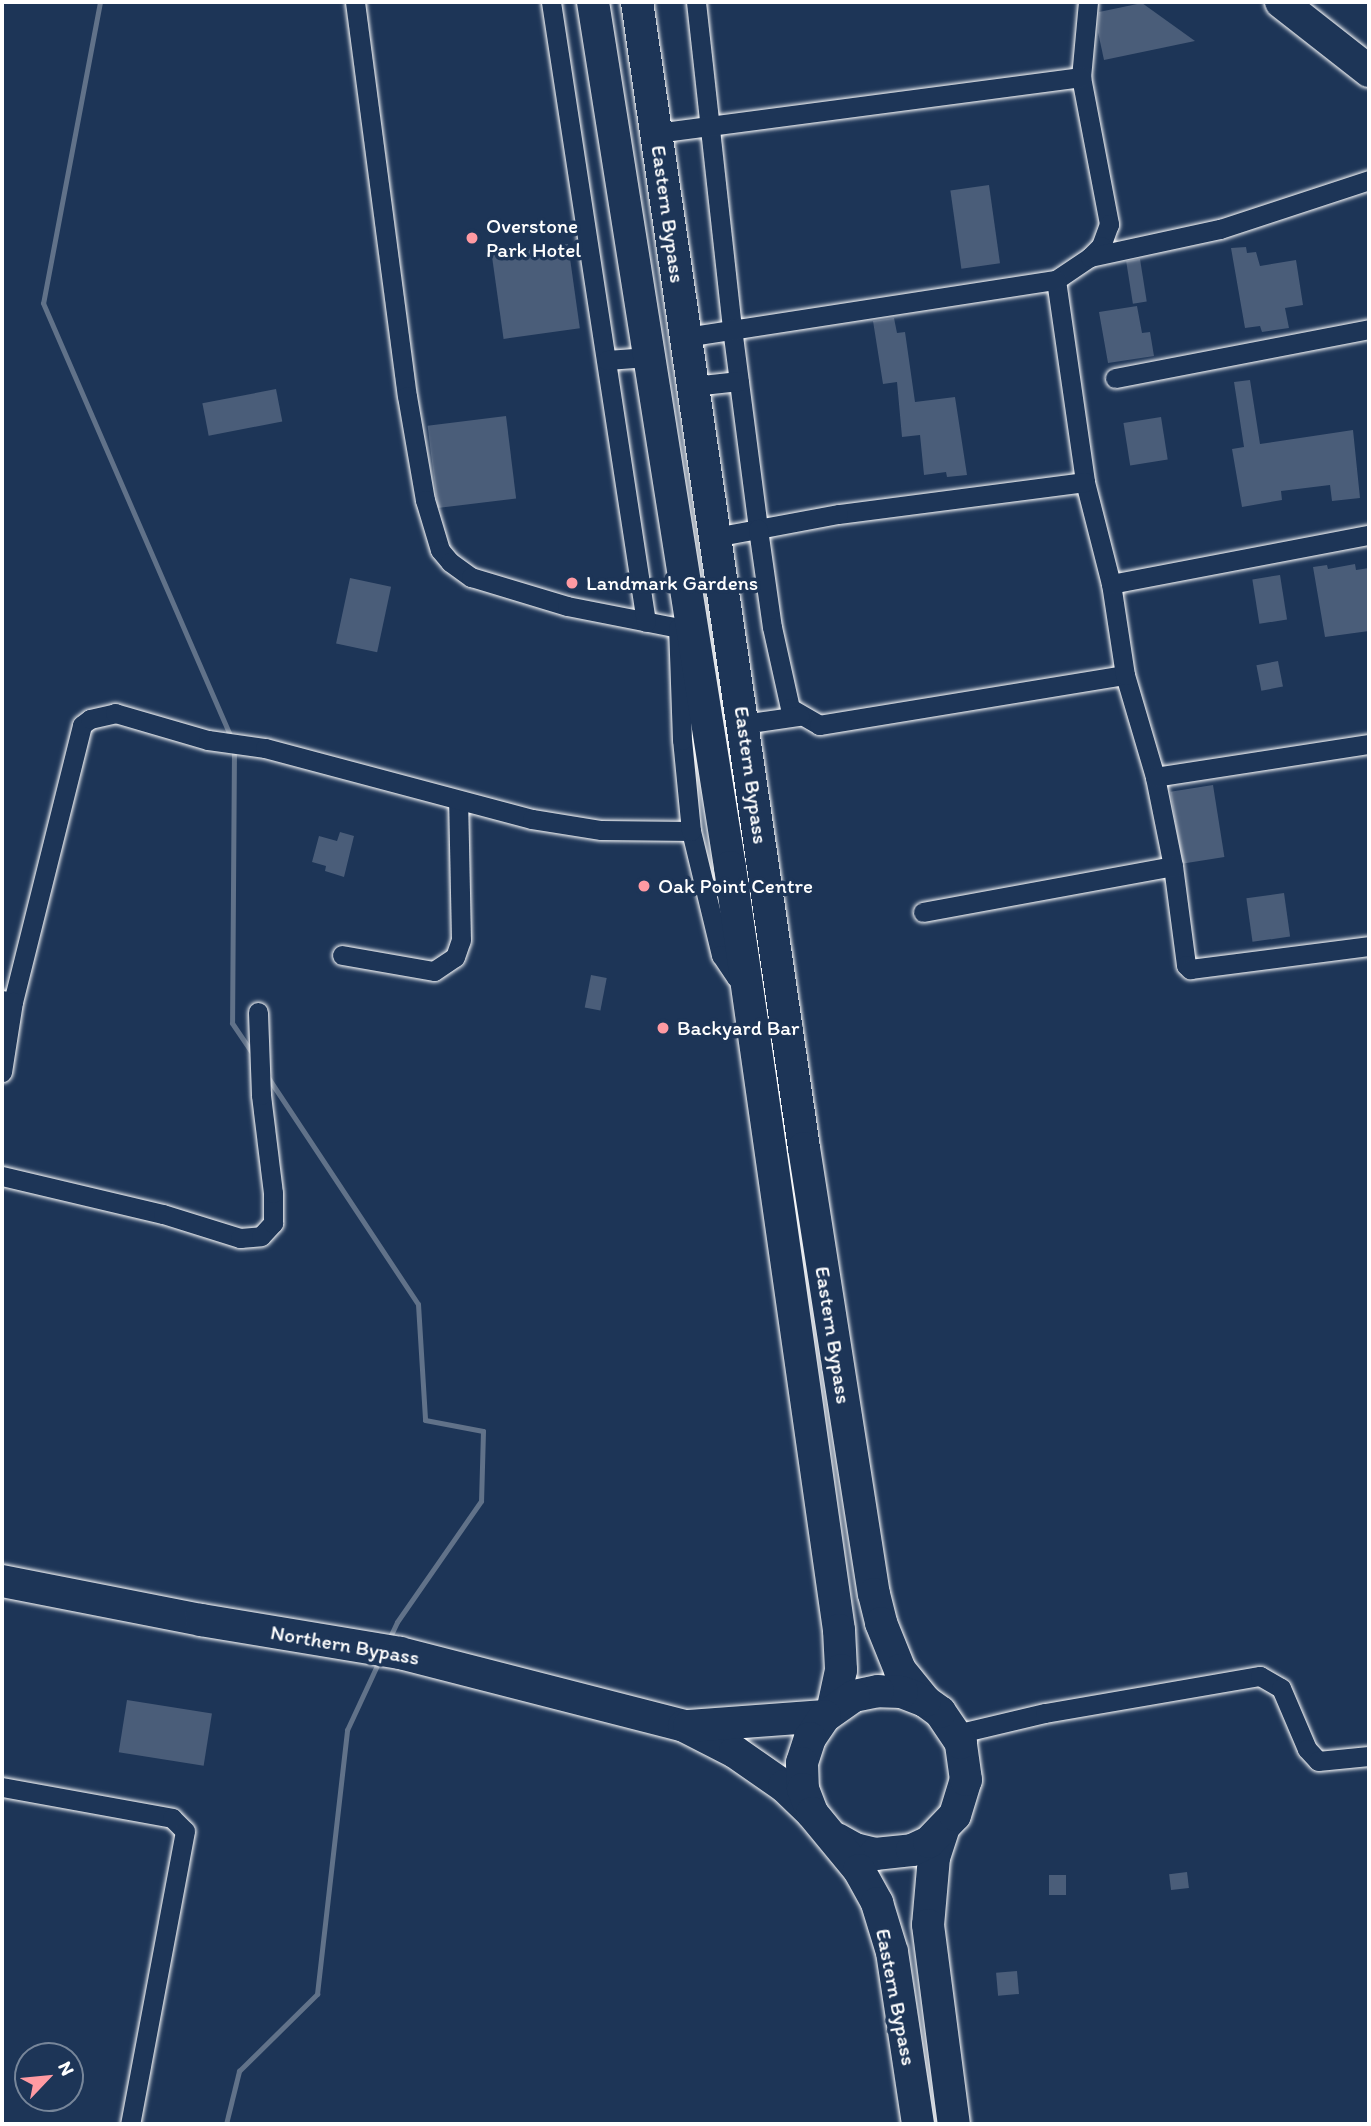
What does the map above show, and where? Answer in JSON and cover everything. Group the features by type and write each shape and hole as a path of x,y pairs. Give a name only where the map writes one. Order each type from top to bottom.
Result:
{"main road":[{"name":"Eastern Bypass","path":"593,2 648,357 685,630 747,983 839,1630 841,1670 829,1712 810,1738 802,1763 803,1789 813,1813 837,1839 859,1870 877,1903 892,1952 918,2124"},
{"name":"Eastern Bypass","path":"637,2 806,1161 874,1594 881,1623 900,1670 925,1701 940,1712 956,1734 965,1761 966,1780 955,1815 943,1830 912,1850 876,1854 855,1849 837,1839"},
{"path":"1281,2 1369,71"},
{"name":"Northern Bypass","path":"2,1581 201,1620 400,1653 684,1726"},
{"name":"Eastern Bypass","path":"829,1712 854,1696 878,1691 902,1692 925,1701"},
{"path":"684,1726 740,1725 829,1712"},
{"path":"684,1726 735,1752 784,1786 813,1813"},
{"name":"Eastern Bypass","path":"943,1830 934,1857 928,1925 954,2124"}],"street":[{"path":"355,2 407,396 425,500 440,550 471,577 567,606 685,630 682,740 691,831 721,955 736,977 747,983"},
{"path":"551,2 646,622"},
{"path":"696,2 732,328 758,529 790,708 799,716 819,725 1125,675"},
{"path":"686,337 1056,280 1090,257 1101,246 1109,224 1081,77 1088,2"},
{"path":"656,133 1081,77"},
{"path":"1090,257 1220,229 1369,180"},
{"path":"1056,280 1085,482 1111,584 1125,675 1155,777 1173,866 1186,965 1190,969 1369,946"},
{"path":"1115,378 1369,329"},
{"path":"607,360 648,357"},
{"path":"693,386 739,381"},
{"path":"715,537 838,514 1085,482"},
{"path":"1111,584 1369,535"},
{"path":"2,1072 8,1001 82,725 90,719 115,713 208,740 265,748 532,819 601,830 691,831"},
{"path":"743,723 799,716"},
{"path":"1155,777 1369,744"},
{"path":"342,955 434,971 455,957 461,940 458,801"},
{"path":"923,912 1173,866"},
{"path":"2,1176 163,1214 240,1238 261,1236 273,1223 274,1193 261,1096 258,1012"},
{"path":"956,1734 1045,1713 1260,1676 1281,1688 1307,1749 1318,1761 1369,1756"},
{"path":"2,1787 172,1818 185,1831 131,2124"}],"building":[{"path":"1142,3 1195,41 1104,60 1098,32 1099,12"},
{"path":"989,185 1000,263 961,269 950,190"},
{"path":"568,244 580,328 504,339 492,255"},
{"path":"1246,247 1247,253 1256,252 1260,266 1296,260 1303,305 1285,308 1289,328 1262,332 1260,326 1245,328 1231,248"},
{"path":"1140,259 1147,301 1133,304 1126,261"},
{"path":"1137,306 1142,333 1150,332 1154,356 1108,363 1099,312"},
{"path":"894,318 897,333 905,332 915,402 955,397 967,475 947,477 946,472 924,475 920,435 902,437 897,382 883,384 873,321"},
{"path":"1250,380 1260,444 1353,430 1360,498 1332,501 1330,485 1281,491 1282,500 1242,507 1232,449 1244,447 1234,382"},
{"path":"276,389 282,421 209,436 202,403"},
{"path":"506,416 516,498 438,508 428,426"},
{"path":"1161,417 1168,459 1130,465 1123,423"},
{"path":"1355,564 1356,570 1369,568 1369,631 1325,637 1313,567 1327,565 1328,569"},
{"path":"1280,575 1287,619 1259,624 1252,579"},
{"path":"350,578 391,587 377,652 336,644"},
{"path":"1278,661 1283,687 1261,691 1256,665"},
{"path":"1213,785 1224,857 1182,864 1171,792"},
{"path":"340,832 354,836 344,877 325,871 326,866 312,862 319,836 337,841"},
{"path":"1284,893 1290,937 1252,942 1246,898"},
{"path":"591,975 607,978 600,1010 585,1007"},
{"path":"127,1700 212,1713 204,1766 119,1752"},
{"path":"1187,1872 1189,1888 1171,1890 1169,1874"},
{"path":"1049,1875 1066,1875 1066,1895 1049,1895"},
{"path":"1017,1971 1019,1994 998,1996 996,1973"}],"waterway":[{"path":"100,2 43,303 231,738"},
{"path":"234,747 232,1023 254,1056"},
{"path":"267,1076 418,1304 425,1420 483,1431 481,1501 397,1622 388,1641"},
{"path":"226,2124 239,2071 317,1994 347,1730 380,1659"}],"place":[{"name":"Overstone Park Hotel","path":"472,238"},
{"name":"Landmark Gardens","path":"572,583"},
{"name":"Oak Point Centre","path":"644,886"},
{"name":"Backyard Bar","path":"663,1028"}]}
